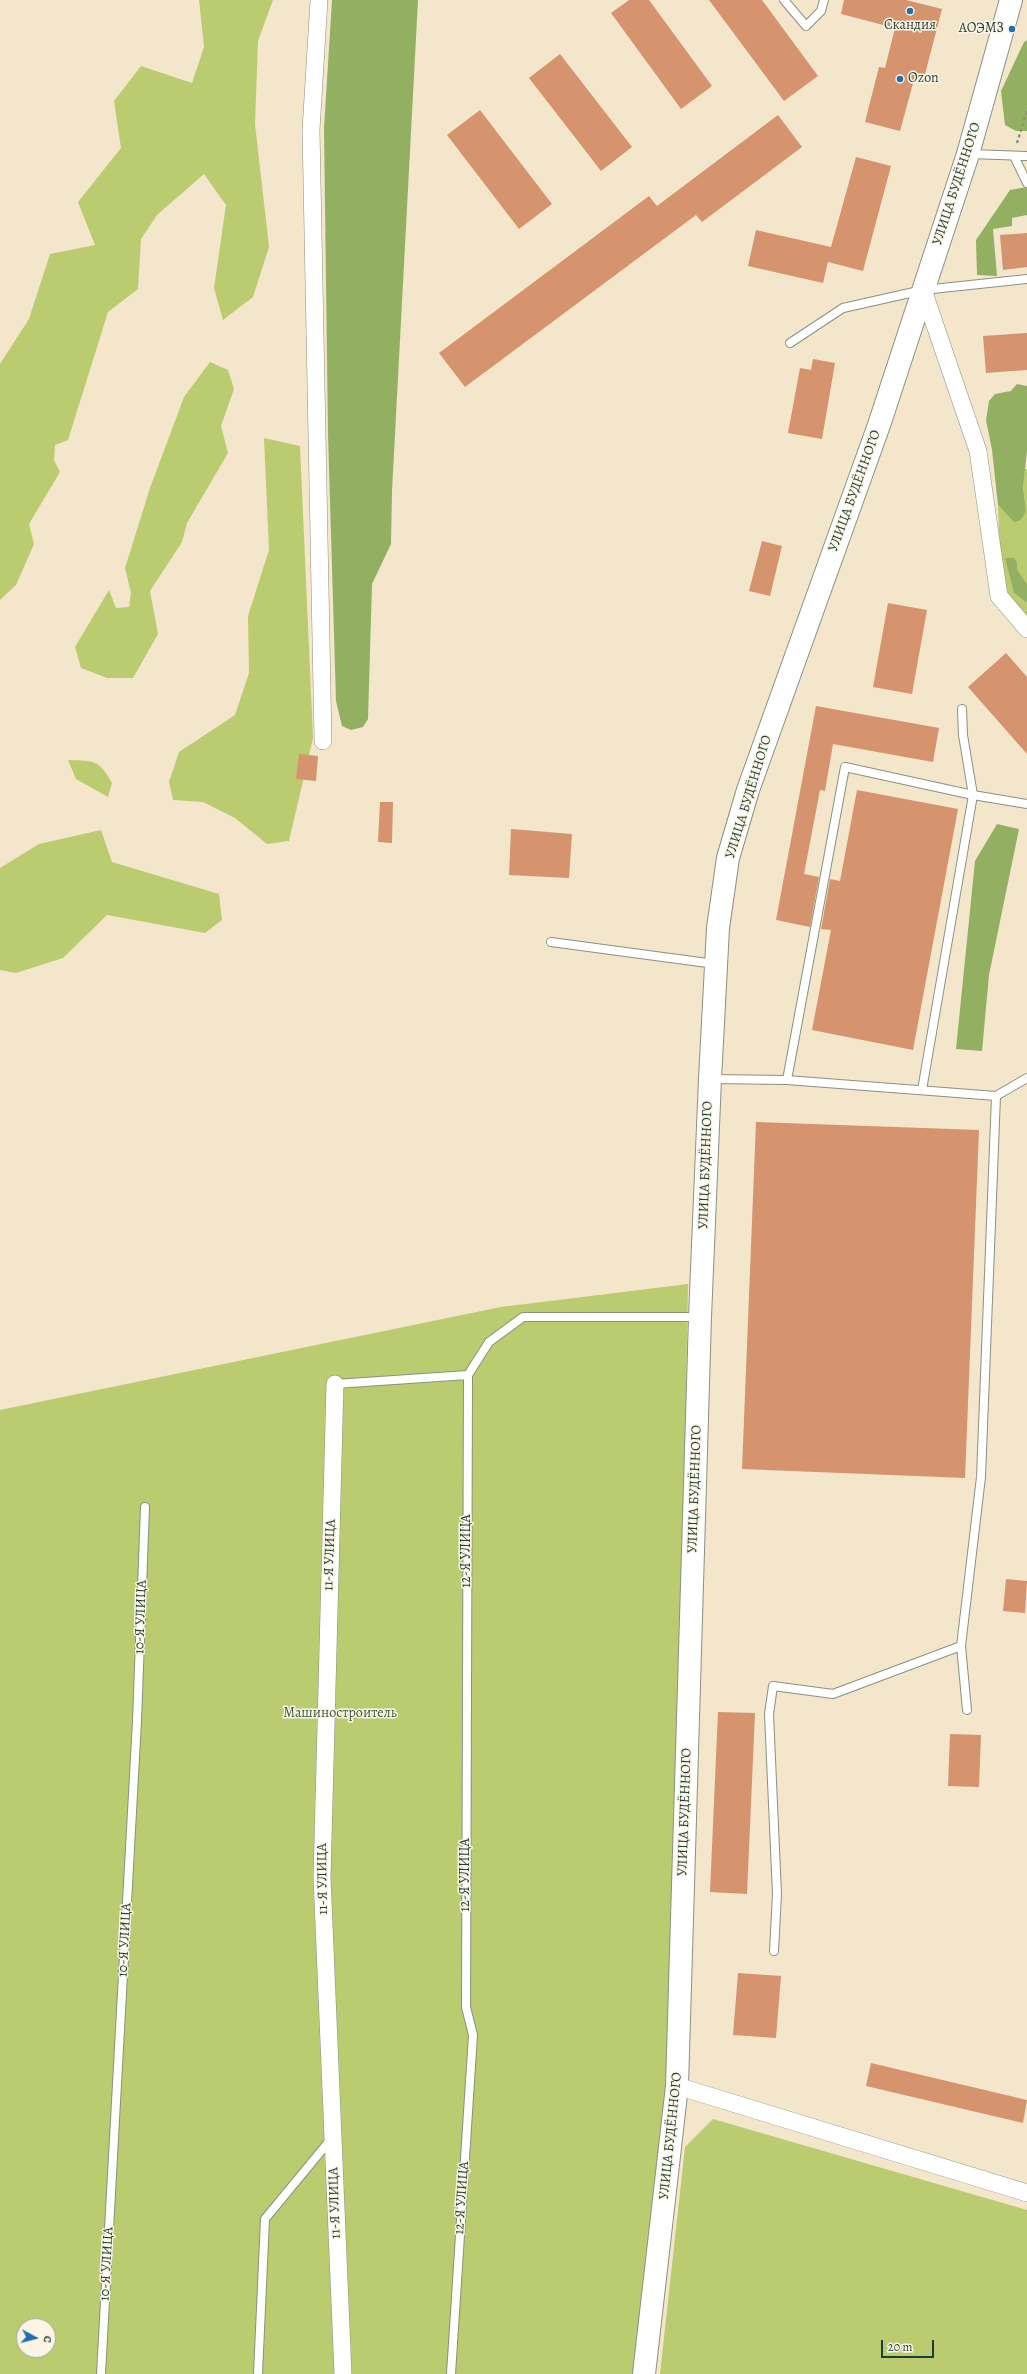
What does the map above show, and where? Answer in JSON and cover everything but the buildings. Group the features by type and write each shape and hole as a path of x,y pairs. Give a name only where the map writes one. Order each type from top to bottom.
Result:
{"main road":[{"name":"УЛИЦА БУДЁННОГО","path":"644,2374 677,2086 700,1317 718,928 728,858 748,790 879,425 968,154 1011,0"}],"street":[{"path":"319,0 311,130 323,741"},
{"path":"923,290 978,451 999,596 1027,629"},
{"name":"11-Я УЛИЦА","path":"335,1384 322,1877 343,2374"},
{"path":"677,2086 1027,2193"}],"lane":[{"path":"784,0 806,26 821,11 824,0"},
{"path":"968,154 1027,156"},
{"path":"1014,156 1027,183"},
{"path":"790,343 844,308 923,290 1027,279"},
{"path":"922,1090 973,795 963,735 962,709"},
{"path":"787,1080 846,767 973,795 1027,804"},
{"path":"551,942 716,964"},
{"path":"710,1079 787,1080 996,1096 1027,1078"},
{"path":"967,1710 961,1646 982,1477 996,1096"},
{"path":"335,1384 468,1375 489,1342 523,1317 700,1317"},
{"name":"12-Я УЛИЦА","path":"451,2374 473,2035 466,2007 468,1375"},
{"name":"10-Я УЛИЦА","path":"101,2374 137,1721 145,1507"},
{"path":"774,1951 777,1894 769,1714 773,1686 833,1694 961,1646"},
{"path":"258,2374 265,2219 333,2137"}],"path":[{"path":"1014,156 1027,111"}],"green space":[{"path":"199,0 273,0 258,41 255,124 269,247 253,297 223,320 214,288 226,205 204,174 157,215 141,239 138,289 108,312 68,440 55,445 54,460 60,472 29,524 34,544 16,585 0,600 0,364 29,319 50,254 95,245 78,202 121,148 114,101 141,66 192,83 204,47"},
{"path":"332,0 418,0 392,491 391,544 372,584 368,719 363,727 351,730 342,726 336,701 328,435 324,128"},
{"path":"1027,40 1027,131 1016,131 1005,125 1001,91 1024,42"},
{"path":"1027,187 1027,215 1012,218 1012,226 993,229 997,276 977,275 976,240 1010,190"},
{"path":"210,362 228,370 234,389 221,426 228,453 187,523 182,542 150,591 158,634 133,678 107,678 81,668 75,647 109,590 116,608 129,607 131,593 125,568 150,488 184,397"},
{"path":"1017,384 1027,386 1027,451 1023,486 1026,511 1021,520 1014,522 998,505 992,450 986,420 989,401 995,394 1011,391"},
{"path":"264,438 300,446 313,738 289,841 267,844 235,818 203,802 173,800 169,782 179,752 235,715 249,673 248,616 269,550"},
{"path":"1024,469 1027,469 1027,584 1016,570 1014,593 1027,603 1027,619 1008,593 1000,562 998,505 1014,521 1026,511 1023,486"},
{"path":"1005,558 1014,558 1017,562 1017,570 1027,584 1027,603 1014,593"},
{"path":"68,760 90,761 99,765 112,783 108,797 76,779"},
{"path":"997,824 1019,829 989,975 982,1051 956,1049 975,861"},
{"path":"101,830 112,862 219,894 222,920 205,933 107,915 63,958 16,973 0,970 0,868 39,844"},
{"name":"Машиностроитель","path":"688,1284 674,2079 639,2374 0,2374 0,1410 501,1307"},
{"path":"713,2119 1027,2210 1027,2374 660,2374 685,2147"}],"place":[{"name":"Скандия","path":"910,11"},
{"name":"АОЭМЗ","path":"1012,29"},
{"name":"Ozon","path":"900,79"}]}
